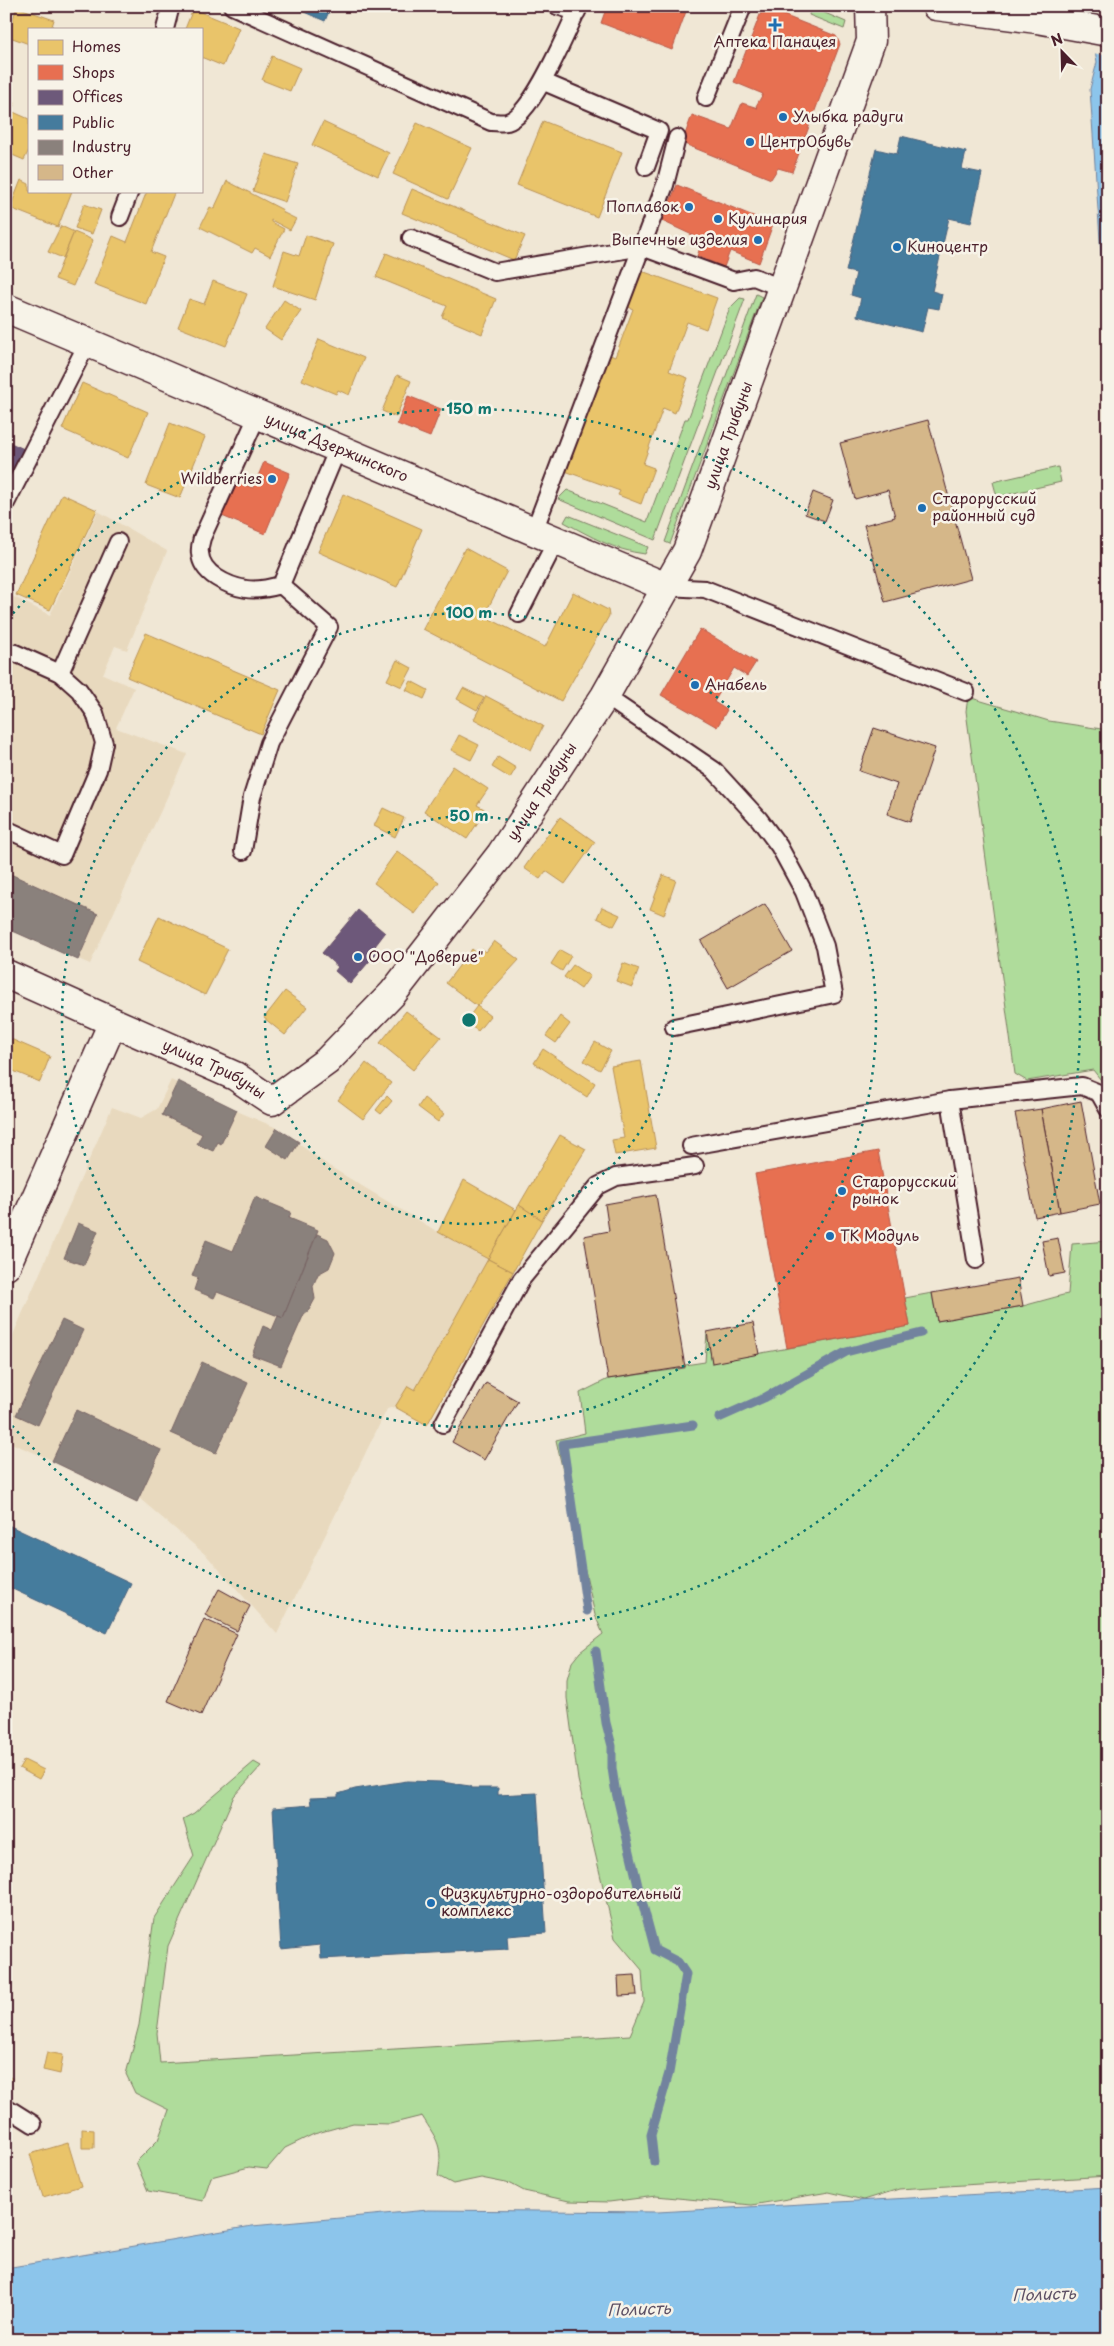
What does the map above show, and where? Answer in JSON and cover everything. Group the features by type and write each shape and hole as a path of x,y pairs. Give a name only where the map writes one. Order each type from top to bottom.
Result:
{"street":[{"name":"улица Трибуны","path":"113,1022 235,1076 272,1101 327,1061 394,993 501,854 605,696 687,551 871,41 870,6"},
{"path":"936,6 1038,19 1108,32"},
{"name":"улица Дзержинского","path":"6,308 666,587"},
{"path":"6,974 113,1022 6,1266"}],"lane":[{"path":"164,28 171,6"},
{"path":"232,6 491,122 507,122 516,116 544,82 578,9 557,6"},
{"path":"706,98 744,6"},
{"path":"544,82 659,131 646,167"},
{"path":"519,614 642,247 665,185 677,138"},
{"path":"120,217 130,192"},
{"path":"412,238 495,272 642,247 734,281 754,277 781,288"},
{"path":"6,503 88,342"},
{"path":"258,414 202,538 200,554 204,567 213,576 246,589 265,589 281,585"},
{"path":"281,585 338,448"},
{"path":"60,673 118,542"},
{"path":"243,851 252,797 269,743 329,628 281,585"},
{"path":"666,587 705,589 966,692"},
{"path":"6,652 15,653 60,673 79,690 96,713 104,743 98,770 62,856 6,829"},
{"path":"605,696 714,770 759,820 779,846 804,892 825,946 834,994 674,1027"},
{"path":"691,1146 950,1100 1082,1086 1099,1093 1108,1109"},
{"path":"950,1100 976,1260"},
{"path":"443,1424 521,1280 598,1186 616,1177 695,1166"},
{"path":"6,2107 33,2124"}],"shaded area":[{"path":"98,511 167,551 127,650 115,646 103,674 134,688 116,728 187,754 90,964 6,928 6,607 12,596 50,615"},
{"path":"171,1080 177,1083 178,1081 237,1111 277,1128 329,1166 438,1232 513,1272 427,1425 395,1407 387,1409 277,1634 207,1556 139,1498 137,1502 52,1460 6,1441 6,1351 112,1107 141,1118 157,1109"}],"green space":[{"path":"811,7 846,22 844,29 809,15"},
{"path":"756,294 762,297 670,544 665,542"},
{"path":"740,298 745,299 655,540 558,499 567,490 647,522 685,419 688,419 730,308"},
{"path":"1058,467 1061,482 997,497 993,482"},
{"path":"568,515 648,547 645,554 613,546 593,538 564,522"},
{"path":"968,697 1049,721 1108,730 1108,1089 1093,1070 1027,1081 1015,1074 966,711"},
{"path":"1108,1241 1108,2176 899,2189 864,2200 829,2192 752,2205 656,2196 609,2202 569,2201 524,2191 511,2184 481,2178 453,2184 438,2176 440,2157 438,2144 422,2116 390,2124 353,2123 314,2134 285,2148 267,2169 249,2167 211,2177 203,2201 148,2191 136,2162 158,2140 169,2110 135,2093 126,2074 139,2025 154,1918 194,1856 183,1819 194,1813 254,1762 261,1766 234,1796 168,1946 157,2033 160,2063 630,2035 644,2002 642,1970 615,1938 578,1780 567,1698 567,1680 572,1662 580,1652 603,1634 595,1615 556,1440 585,1433 580,1393 608,1379 685,1368 685,1365 705,1362 707,1332 712,1362 910,1326 905,1298 932,1293 937,1321 1023,1306 1068,1294 1072,1244"}],"water":[{"path":"1087,6 1108,6 1108,289 1101,255 1090,89 1097,62"},
{"name":"Полисть","path":"1108,2187 1108,2340 6,2340 6,2268 252,2226 428,2210 658,2212"}],"pier":[{"path":"1085,6 1108,9 1108,56 1093,53"}],"building: Homes":[{"path":"17,7 54,20 51,28 28,28 28,44 7,36"},
{"path":"193,9 239,28 223,66 202,57 202,28 185,28"},
{"path":"272,56 300,68 290,91 262,80"},
{"path":"6,100 15,103 11,111 28,119 28,152 24,160 10,154 6,159"},
{"path":"543,121 622,152 597,217 517,185"},
{"path":"323,122 389,153 378,176 312,145"},
{"path":"417,123 472,148 448,199 393,174"},
{"path":"266,154 298,164 285,202 253,191"},
{"path":"21,180 28,184 28,192 72,192 58,227 10,208"},
{"path":"227,181 283,210 282,212 296,219 290,230 271,220 271,222 284,229 270,256 255,248 252,253 200,227 210,207 214,209"},
{"path":"412,189 525,236 514,260 402,213"},
{"path":"147,192 175,192 151,252 164,257 146,304 94,284 113,236 127,242"},
{"path":"84,204 101,210 92,234 75,228"},
{"path":"61,226 74,232 63,258 48,252"},
{"path":"74,232 93,240 73,286 55,279"},
{"path":"306,235 333,244 315,300 273,286 284,251 299,256"},
{"path":"386,253 496,299 482,334 442,317 447,306 376,277"},
{"path":"639,270 717,298 706,329 687,322 669,371 688,378 675,413 663,408 643,464 654,468 641,504 618,495 620,491 565,471 608,354 615,357 633,309 626,306"},
{"path":"213,281 247,294 226,346 178,327 189,299 204,304"},
{"path":"284,300 301,311 281,340 265,329"},
{"path":"319,339 364,358 349,395 338,390 336,394 302,380"},
{"path":"397,375 411,381 396,417 382,411"},
{"path":"82,383 148,412 128,458 62,429"},
{"path":"170,423 205,437 180,498 146,485"},
{"path":"62,494 97,510 50,610 16,595"},
{"path":"343,494 422,529 397,587 318,552"},
{"path":"465,548 507,571 484,616 545,647 573,592 608,610 609,616 561,701 423,629"},
{"path":"146,633 280,690 261,734 127,677"},
{"path":"397,660 412,668 402,687 387,680"},
{"path":"411,681 428,690 424,699 406,690"},
{"path":"463,688 484,698 477,710 457,699"},
{"path":"486,696 543,726 531,750 474,719"},
{"path":"459,735 479,745 471,760 451,750"},
{"path":"498,757 516,768 510,778 492,767"},
{"path":"453,766 488,789 477,805 486,810 467,839 424,811"},
{"path":"383,808 404,818 395,837 374,826"},
{"path":"560,817 595,842 565,884 546,871 540,879 524,868"},
{"path":"397,851 439,882 415,914 374,883"},
{"path":"663,875 676,880 664,915 650,909"},
{"path":"602,907 620,915 614,926 597,918"},
{"path":"159,916 228,949 205,995 137,962"},
{"path":"494,941 519,960 477,1006 446,983 472,949 478,954 482,949 486,952"},
{"path":"560,950 571,956 562,971 551,964"},
{"path":"623,963 639,969 632,987 616,981"},
{"path":"573,965 590,976 581,989 564,977"},
{"path":"285,991 307,1007 285,1035 264,1018"},
{"path":"477,1006 490,1016 478,1031 465,1022"},
{"path":"406,1011 441,1037 413,1070 380,1043"},
{"path":"560,1016 570,1024 556,1043 546,1036"},
{"path":"6,1037 50,1056 40,1082 6,1068"},
{"path":"595,1042 611,1051 600,1070 584,1061"},
{"path":"543,1049 595,1083 587,1097 534,1063"},
{"path":"641,1061 656,1148 615,1155 612,1140 624,1138 611,1066"},
{"path":"366,1063 391,1083 363,1119 338,1100"},
{"path":"387,1096 392,1101 381,1114 376,1110"},
{"path":"424,1098 444,1114 438,1122 418,1107"},
{"path":"560,1135 586,1149 542,1220 519,1205"},
{"path":"464,1180 516,1210 488,1259 438,1232"},
{"path":"519,1205 542,1220 513,1272 488,1259"},
{"path":"488,1259 513,1272 427,1425 395,1407 408,1386 415,1390"},
{"path":"24,1760 44,1770 39,1779 19,1768"},
{"path":"6,1870 11,1873 6,1880"},
{"path":"47,2052 63,2055 60,2074 43,2070"},
{"path":"6,2075 12,2078 6,2088"},
{"path":"82,2129 94,2130 94,2148 82,2148"},
{"path":"68,2143 81,2186 43,2197 30,2154"}],"building: Shops":[{"path":"607,6 688,6 672,50 601,23"},
{"path":"763,7 836,36 840,44 792,172 778,168 771,179 682,143 692,115 731,129 742,103 758,108 756,106 763,94 734,82"},
{"path":"677,185 773,224 759,263 730,251 724,267 697,256 703,240 662,221"},
{"path":"408,396 441,409 430,437 397,424"},
{"path":"264,462 290,473 265,534 222,516 237,482 253,488"},
{"name":"Анабель","path":"700,629 756,662 747,676 734,668 714,702 727,710 717,727 661,695"},
{"name":"ТК Модуль","path":"878,1151 910,1326 787,1348 755,1174"}],"building: Offices":[{"path":"6,441 24,449 11,476 6,474"},
{"path":"358,910 385,933 375,946 379,950 350,984 335,971 338,967 322,953"}],"building: Public":[{"path":"290,6 331,6 325,21"},
{"name":"Киноцентр","path":"901,136 966,152 962,169 982,173 971,223 949,218 932,291 942,294 939,309 928,307 922,332 857,316 861,298 851,295 856,273 846,271 876,149 897,154"},
{"path":"8,1525 131,1583 107,1633 6,1586"},
{"path":"407,1781 441,1782 470,1786 471,1788 498,1788 498,1795 537,1793 546,1933 507,1936 508,1949 321,1959 320,1945 281,1949 273,1808 311,1805 310,1798 338,1797 338,1794 355,1789"}],"building: Industry":[{"path":"6,590 12,593 6,603"},
{"path":"6,872 98,914 78,960 6,928"},
{"path":"178,1081 237,1110 221,1144 218,1142 213,1151 197,1144 202,1134 162,1115"},
{"path":"277,1128 299,1142 288,1160 266,1146"},
{"path":"255,1197 291,1212 289,1218 318,1230 283,1318 217,1292 214,1298 194,1290 198,1278 192,1276 206,1240 233,1251"},
{"path":"78,1223 98,1231 84,1265 64,1258"},
{"path":"317,1234 328,1239 335,1253 329,1268 318,1274 313,1286 315,1299 309,1310 304,1314 281,1366 252,1355 263,1326 272,1330 278,1316 283,1318"},
{"path":"62,1320 83,1330 38,1425 16,1415"},
{"path":"202,1362 248,1383 216,1453 171,1433"},
{"path":"76,1410 161,1450 137,1502 52,1461"}],"building: Other":[{"name":"Старорусский районный суд","path":"928,420 971,579 885,602 864,525 895,517 888,490 855,499 840,443"},
{"path":"813,492 833,500 825,521 805,514"},
{"path":"874,728 935,748 910,822 887,814 897,784 859,771"},
{"path":"765,904 792,951 728,988 701,941"},
{"path":"1081,1101 1100,1204 1060,1212 1041,1109"},
{"path":"1041,1109 1060,1212 1035,1217 1015,1113"},
{"path":"656,1195 685,1367 608,1379 584,1236 609,1231 605,1204"},
{"path":"1058,1238 1065,1273 1049,1276 1042,1241"},
{"path":"1018,1278 1023,1306 937,1321 932,1293"},
{"path":"753,1323 759,1354 712,1363 707,1332"},
{"path":"486,1383 518,1401 484,1460 452,1442"},
{"path":"219,1589 250,1606 237,1631 205,1615"},
{"path":"204,1619 237,1634 201,1715 168,1701"},
{"path":"635,1975 637,1995 619,1996 618,1976"}],"waterway":[{"path":"719,1418 764,1398 846,1352 921,1333"},
{"path":"587,1611 563,1444 693,1425"},
{"path":"596,1651 606,1723 612,1746 612,1768 615,1788 655,1950 678,1962 686,1974 669,2073 651,2135 654,2162"}],"place":[{"name":"Аптека Панацея","path":"775,25"},
{"name":"Улыбка радуги","path":"783,117"},
{"name":"ЦентрОбувь","path":"750,142"},
{"name":"Поплавок","path":"689,207"},
{"name":"Кулинария","path":"718,219"},
{"name":"Выпечные изделия","path":"758,240"},
{"name":"Киноцентр","path":"897,247"},
{"name":"Wildberries","path":"272,479"},
{"name":"Старорусский районный суд","path":"922,508"},
{"name":"Анабель","path":"695,685"},
{"name":"ООО \"Доверие\"","path":"358,957"},
{"name":"Старорусский рынок","path":"842,1191"},
{"name":"ТК Модуль","path":"830,1236"},
{"name":"Физкультурно-оздоровительный комплекс","path":"431,1903"}]}
